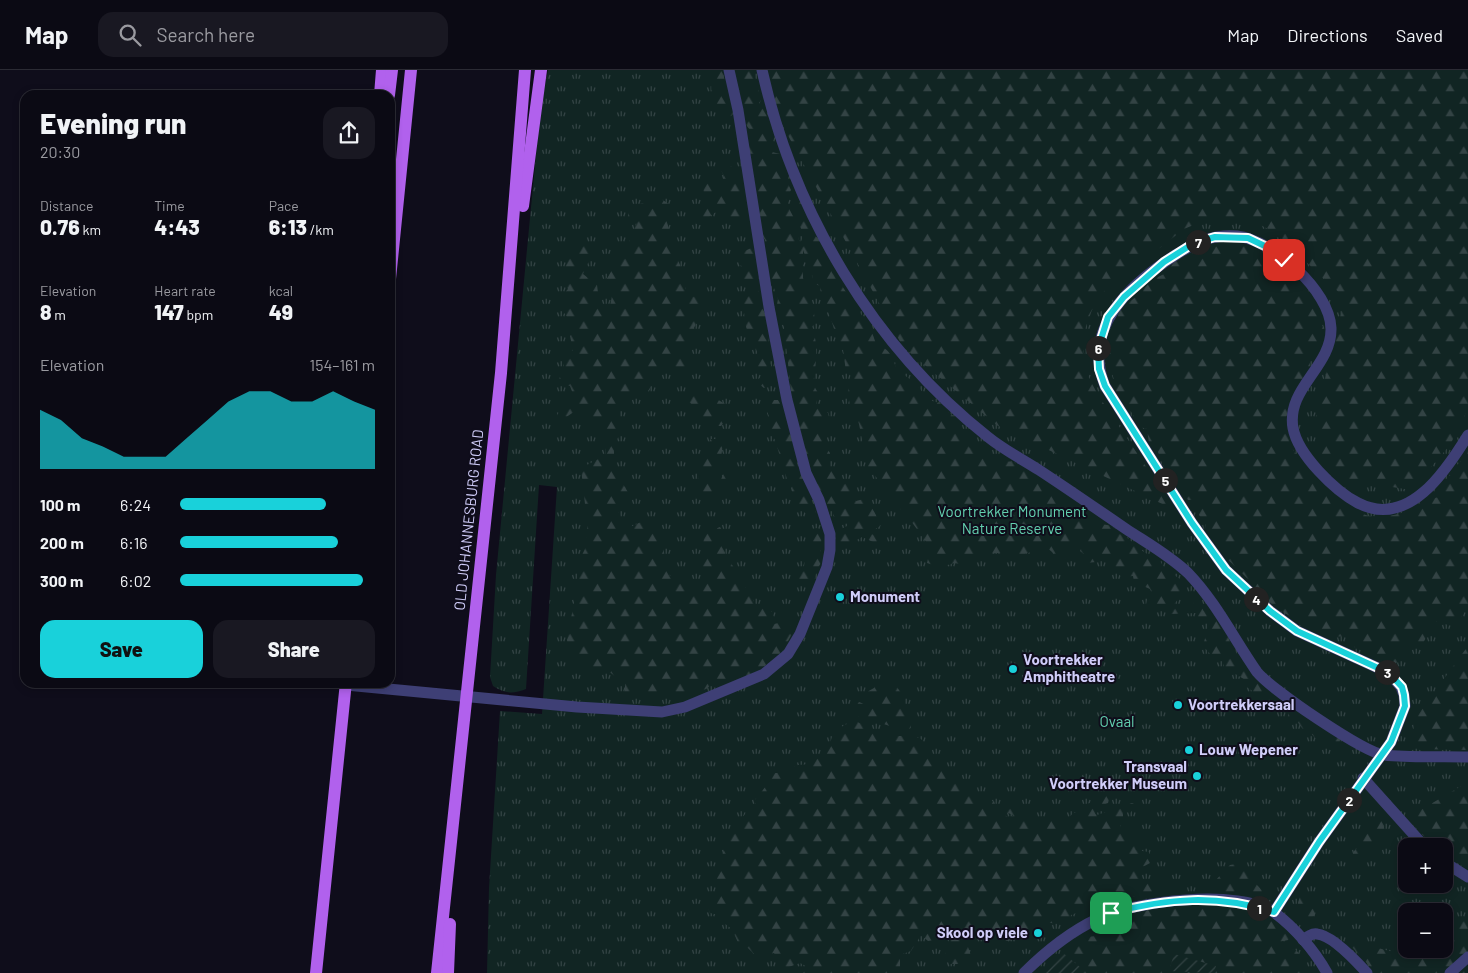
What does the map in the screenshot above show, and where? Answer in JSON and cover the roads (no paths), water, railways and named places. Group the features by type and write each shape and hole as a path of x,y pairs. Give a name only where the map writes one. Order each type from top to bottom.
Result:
{"main road":[{"path":"380,90 382,70"},
{"path":"390,90 392,70"},
{"path":"395,229 411,70"},
{"name":"OLD JOHANNESBURG ROAD","path":"437,973 501,373 525,70"},
{"path":"501,373 511,318 534,111 541,70"},
{"path":"316,973 346,688"},
{"path":"448,973 454,821"}],"street":[{"path":"386,688 615,710 662,712 685,708 764,674 788,654 800,634 827,567 830,534 819,500 806,472 787,400 772,327 738,110 729,70"},
{"path":"762,70 778,127 820,230 864,306 901,353 943,396 989,438 1156,547 1187,572 1209,599 1248,659 1265,681 1307,711 1382,755 1468,757"},
{"path":"1274,912 1363,778 1391,742 1405,706 1402,687 1389,673 1297,631 1270,611 1222,565 1192,523 1105,386 1098,358 1100,338 1106,322 1114,308 1164,262 1205,239 1226,236 1248,238 1269,248 1299,272 1323,298 1329,314 1331,330 1326,355 1298,396 1292,418 1293,429 1303,451 1330,482 1347,496 1369,507 1380,509 1403,506 1421,496 1429,488 1450,462 1468,435"},
{"path":"1363,778 1417,838"},
{"path":"1453,868 1468,877"},
{"path":"1024,973 1078,930 1111,913 1175,901 1222,900 1274,912 1303,940 1327,973"},
{"path":"1303,940 1314,934 1320,934 1339,946 1367,973"},
{"path":"1450,973 1468,957"}],"place":[{"name":"Monument","path":"840,597"},
{"name":"Voortrekker Amphitheatre","path":"1013,669"},
{"name":"Voortrekkersaal","path":"1178,705"},
{"name":"Louw Wepener","path":"1189,750"},
{"name":"Transvaal Voortrekker Museum","path":"1197,776"},
{"name":"Skool op viele","path":"1038,933"}],"park label":[{"name":"Voortrekker Monument Nature Reserve","path":"1012,520"},
{"name":"Ovaal","path":"1117,722"}]}
